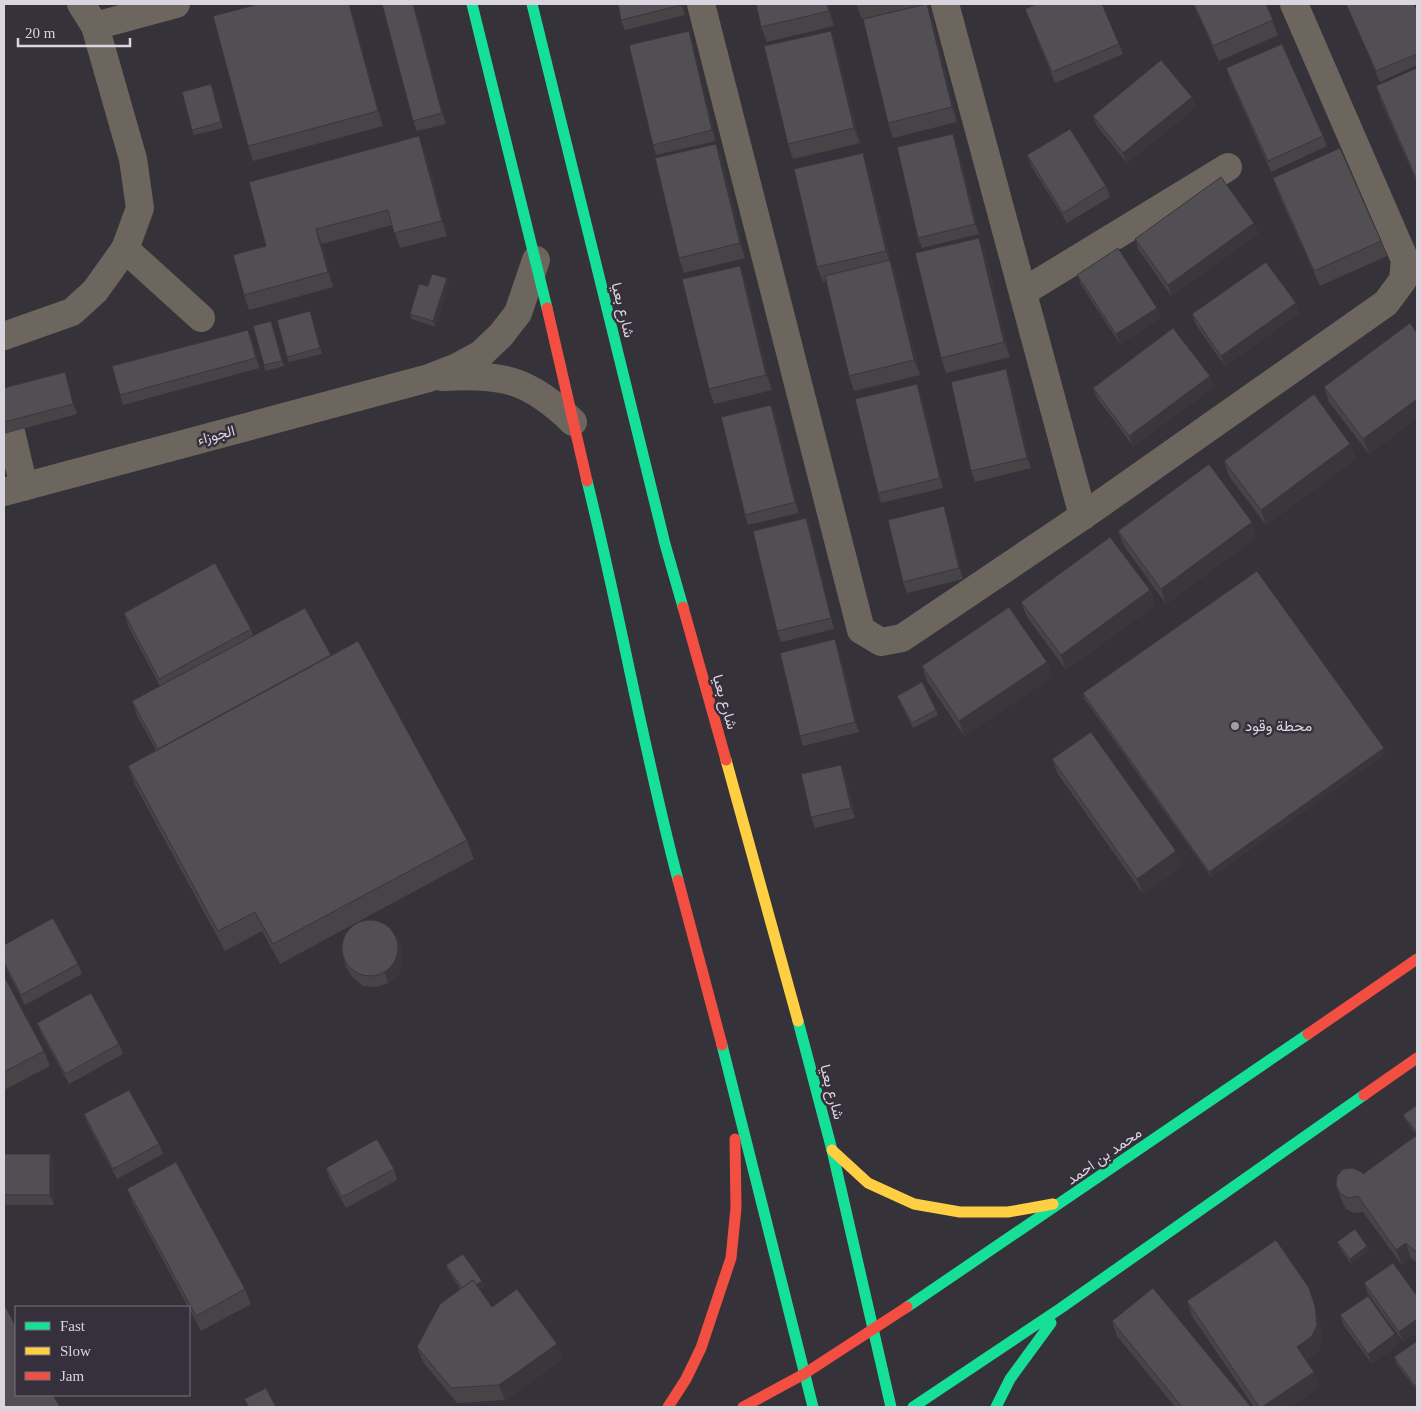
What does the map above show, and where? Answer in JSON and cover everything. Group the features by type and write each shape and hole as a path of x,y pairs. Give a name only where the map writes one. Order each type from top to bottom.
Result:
{"main road":[{"path":"472,4 536,260 572,422 607,560 662,821 733,1088 813,1407"},
{"name":"شارع بعيا","path":"532,4 665,544 753,853 832,1150 891,1407"},
{"name":"محمد بن احمد","path":"743,1407 804,1374 874,1330 1417,959"},
{"path":"913,1407 1061,1308 1417,1058"},
{"path":"668,1407 679,1392 701,1347 719,1299 733,1251 736,1193 733,1088"},
{"path":"832,1150 868,1183 914,1204 960,1212 1008,1212 1062,1203"},
{"path":"996,1407 1010,1379 1061,1308"}],"street":[{"path":"4,336 72,312 95,292 125,249 140,208 133,159 88,15 176,4"},
{"path":"701,4 861,630 881,642 902,638 1083,516 1386,303 1403,280 1405,260 1294,4"},
{"path":"946,4 1083,516"},
{"path":"1023,292 1228,167"},
{"path":"125,249 201,318"},
{"path":"429,378 481,354 502,335 518,313 536,260"},
{"path":"429,378 457,376 506,379 532,388 554,403 572,422"},
{"name":"الجوزاء","path":"14,489 429,378"},
{"path":"11,432 14,489"}],"building":[{"path":"259,4 349,4 378,111 248,146 213,16"},
{"path":"382,4 413,4 442,113 413,121"},
{"path":"618,4 681,4 682,5 621,20"},
{"path":"756,4 827,4 829,11 761,27"},
{"path":"927,4 952,107 888,123 863,19"},
{"path":"1037,4 1102,4 1119,44 1052,72 1025,9"},
{"path":"1194,4 1266,4 1273,20 1213,46"},
{"path":"1346,4 1414,4 1417,10 1417,54 1376,71"},
{"path":"689,31 712,130 653,145 629,45"},
{"path":"831,31 854,128 788,144 764,46"},
{"path":"1282,44 1323,136 1268,161 1226,68"},
{"path":"1161,60 1192,97 1123,153 1093,116"},
{"path":"1417,68 1417,177 1416,178 1376,86"},
{"path":"211,84 221,122 192,130 182,92"},
{"path":"1070,129 1106,186 1063,213 1027,155"},
{"path":"953,134 975,224 918,238 897,147"},
{"path":"419,136 442,221 394,233 388,210 316,229 328,272 244,295 233,255 266,246 249,182"},
{"path":"716,144 740,243 679,258 655,158"},
{"path":"1340,148 1381,241 1314,271 1273,178"},
{"path":"863,153 886,251 817,267 794,169"},
{"path":"1221,177 1254,223 1168,285 1135,239"},
{"path":"979,238 1004,342 941,358 915,253"},
{"path":"1118,248 1157,308 1116,334 1077,275"},
{"path":"890,260 914,360 849,376 825,276"},
{"path":"1266,262 1296,303 1221,356 1192,314"},
{"path":"740,266 766,375 709,389 682,279"},
{"path":"432,274 447,278 433,321 410,314 419,284 428,286"},
{"path":"310,311 320,348 287,357 277,320"},
{"path":"271,321 282,361 264,365 253,326"},
{"path":"1410,323 1417,333 1417,399 1363,439 1324,387"},
{"path":"1173,328 1210,376 1129,436 1093,388"},
{"path":"248,330 256,358 120,395 112,366"},
{"path":"1006,369 1027,458 971,471 951,382"},
{"path":"65,372 73,404 4,422 4,388"},
{"path":"917,384 940,478 878,493 855,399"},
{"path":"1314,394 1350,444 1261,510 1224,461"},
{"path":"771,405 795,502 745,515 721,417"},
{"path":"1209,464 1252,522 1161,589 1118,531"},
{"path":"944,506 959,568 903,582 888,520"},
{"path":"806,518 831,618 777,631 753,531"},
{"path":"1110,537 1150,590 1061,655 1021,602"},
{"path":"215,563 251,629 159,679 124,613"},
{"name":"محطة وقود","path":"1257,571 1384,748 1209,872 1083,693"},
{"path":"1009,607 1047,662 959,721 922,666"},
{"path":"305,608 331,655 158,749 132,701"},
{"path":"835,639 855,722 800,736 780,653"},
{"path":"358,641 467,840 273,944 255,912 218,931 128,766"},
{"path":"922,682 936,710 912,723 897,696"},
{"path":"1091,732 1176,851 1137,879 1052,759"},
{"path":"841,765 851,808 811,817 801,774"},
{"path":"53,918 78,964 21,995 4,962 4,945"},
{"path":"364,920 376,920 386,924 394,932 398,948 394,964 386,972 376,976 364,976 354,972 346,964 342,954 342,942 346,932 354,924"},
{"path":"4,976 44,1051 4,1072"},
{"path":"91,993 119,1044 65,1074 37,1023"},
{"path":"129,1090 159,1144 113,1169 84,1114"},
{"path":"1417,1105 1417,1131 1416,1131 1403,1115"},
{"path":"1417,1135 1417,1252 1406,1243 1396,1250 1358,1196 1349,1198 1341,1194 1336,1186 1337,1176 1343,1169 1353,1168 1363,1174"},
{"path":"377,1139 394,1169 342,1197 326,1168"},
{"path":"4,1154 50,1154 50,1195 4,1195"},
{"path":"176,1162 245,1289 196,1316 127,1189"},
{"path":"1355,1229 1367,1246 1350,1259 1337,1242"},
{"path":"1276,1240 1309,1288 1315,1306 1317,1325 1312,1336 1297,1347 1314,1372 1262,1407 1259,1407 1187,1301"},
{"path":"463,1254 482,1281 476,1285 473,1280 462,1288 446,1265"},
{"path":"1393,1263 1417,1296 1417,1319 1399,1332 1364,1283"},
{"path":"473,1280 492,1307 517,1289 557,1344 499,1385 451,1388 417,1347 440,1304"},
{"path":"1153,1288 1251,1407 1182,1407 1112,1321"},
{"path":"1368,1296 1395,1334 1368,1354 1340,1315"},
{"path":"4,1304 15,1325 15,1396 54,1396 60,1407 4,1407"},
{"path":"1417,1341 1417,1385 1415,1386 1394,1357"},
{"path":"266,1388 276,1407 249,1407 244,1399"}],"traffic: fast":[{"path":"472,4 547,308"},
{"path":"532,4 665,544 683,607"},
{"path":"587,481 665,830 678,880"},
{"path":"798,1021 832,1150 891,1407"},
{"path":"907,1307 1308,1034"},
{"path":"722,1045 813,1407"},
{"path":"913,1407 1061,1308 1364,1095"},
{"path":"996,1407 1010,1379 1051,1323"}],"traffic: slow":[{"path":"726,760 798,1021"},
{"path":"832,1150 868,1183 914,1204 960,1212 1008,1212 1053,1204"}],"traffic: jam":[{"path":"547,308 587,481"},
{"path":"683,607 726,760"},
{"path":"678,880 722,1045"},
{"path":"1308,1034 1417,959"},
{"path":"1364,1095 1417,1058"},
{"path":"668,1407 686,1379 701,1348 731,1258 736,1208 735,1139"},
{"path":"743,1407 804,1374 907,1307"}],"place":[{"name":"محطة وقود","path":"1235,726"}]}
